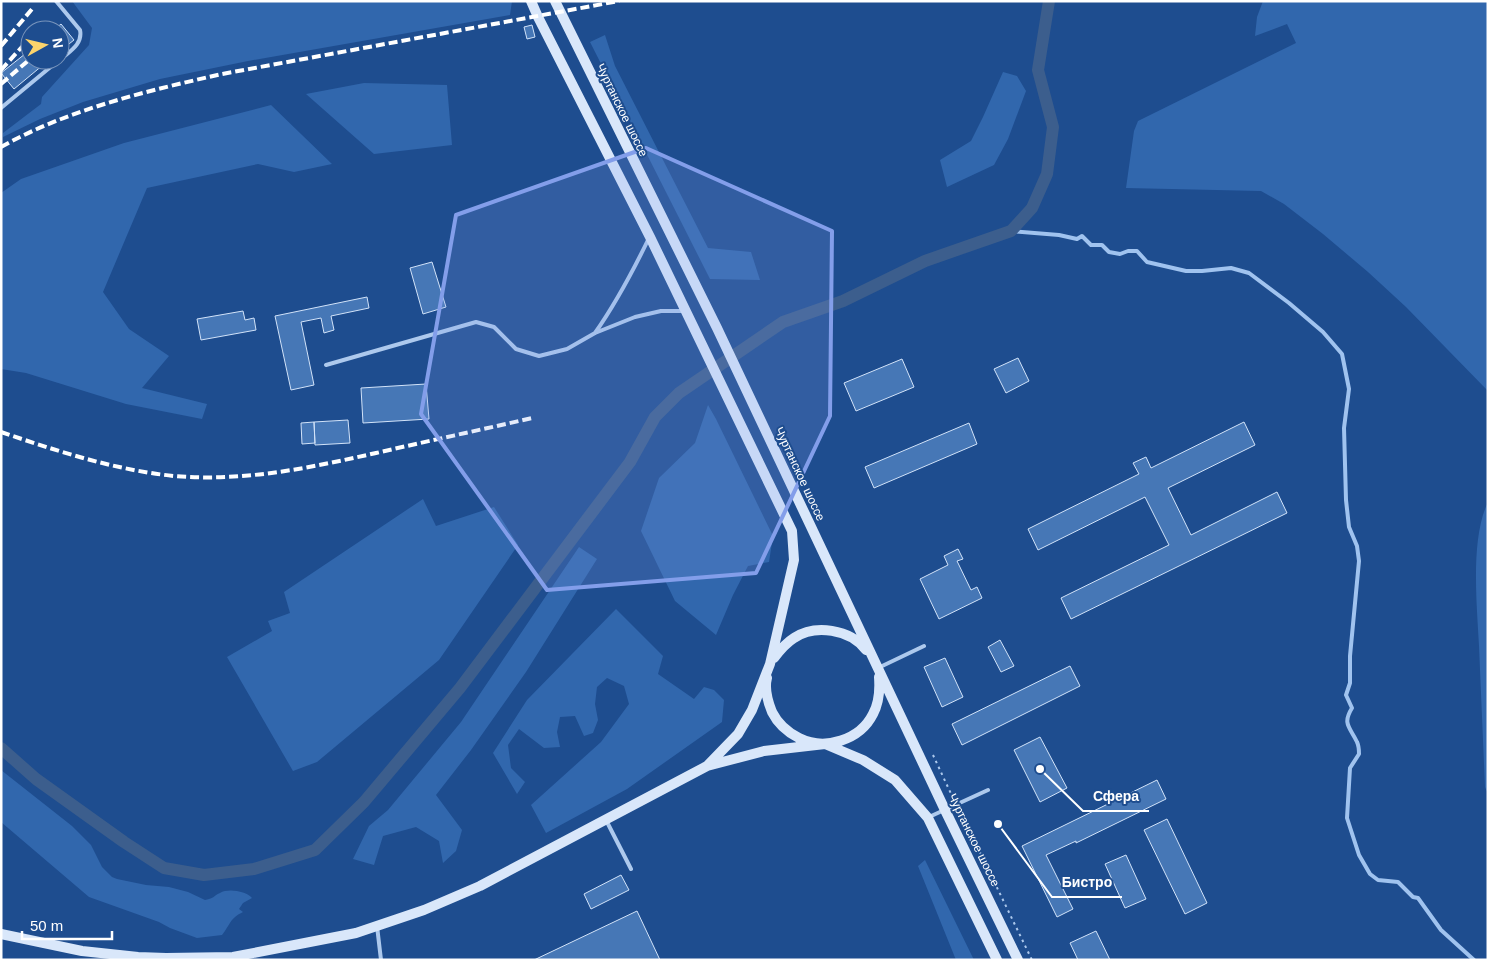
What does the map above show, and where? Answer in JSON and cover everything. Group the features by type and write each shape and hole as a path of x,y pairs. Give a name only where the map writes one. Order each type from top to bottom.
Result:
{"street":[{"path":"531,1 650,237 792,531 794,560 766,683 768,702 776,719 789,733 806,742 825,744 863,760 895,780 928,818 997,960"},
{"name":"Чуртанское шоссе","path":"555,1 744,383 945,810 1018,960"},
{"path":"1,934 82,951 166,959 233,957 356,933 424,910 480,886 707,766 764,751 844,740 860,730 872,716 879,698 880,679 876,664 863,646 848,635 830,630 812,630 795,637 780,648 770,664 752,710 738,734 707,766"}],"lane":[{"path":"56,1 80,30 81,36 77,45 70,51"},
{"path":"1,108 48,70"},
{"path":"595,333 616,302 650,237"},
{"path":"326,364 476,322 494,327 516,348 539,356 567,349 595,333 635,316 661,311 685,311"},
{"path":"876,664 924,646"},
{"path":"928,818 988,790"},
{"path":"606,820 631,869"},
{"path":"376,926 381,960"}],"highlighted area":[{"path":"646,148 832,231 830,416 756,573 547,590 421,414 456,215"}],"shaded area":[{"path":"72,1 512,1 510,15 248,61 160,79 83,102 40,119 3,137 3,133 41,104 42,97 66,70 70,70 70,66 89,45 92,28"},
{"path":"1263,1 1488,1 1488,391 1406,307 1368,272 1284,204 1261,191 1126,188 1134,131 1138,121 1296,43 1287,24 1255,36 1257,17"},
{"path":"605,35 615,66 708,248 751,252 760,280 710,279 590,42"},
{"path":"1003,72 1017,76 1026,91 1008,139 994,165 947,187 940,160 971,141"},
{"path":"364,83 447,85 452,145 374,154 306,94"},
{"path":"271,105 332,164 294,172 258,164 147,188 103,292 129,329 169,356 142,388 207,404 202,419 126,404 26,373 1,369 1,193 21,179 124,143"},
{"path":"708,405 773,536 769,562 748,566 716,635 675,601 641,531 659,478 695,443"},
{"path":"423,499 436,526 494,507 518,545 439,660 317,762 293,771 227,657 272,631 268,621 290,613 284,592"},
{"path":"1488,502 1488,794 1485,787 1476,572 1479,534 1482,517"},
{"path":"579,547 597,559 526,672 471,750 436,795 462,830 456,851 443,863 439,841 416,827 383,836 374,865 353,859 369,826 388,810 461,722"},
{"path":"616,609 663,656 658,674 694,699 704,687 714,690 724,700 722,722 627,789 546,833 531,805 601,742 629,704 624,686 607,678 597,687 595,704 598,720 593,733 584,736 575,716 560,717 557,732 560,747 544,748 519,729 508,745 511,768 525,782 517,794 493,753 527,700"},
{"path":"1,770 72,826 91,845 102,867 112,877 146,885 169,887 188,892 205,900 223,891 241,892 252,898 243,903 239,909 243,912 233,919 222,935 197,938 89,897 1,822"},
{"path":"925,860 974,960 956,960 918,866"}],"building":[{"path":"532,25 535,37 527,39 524,27"},
{"path":"70,35 74,40 70,43"},
{"path":"20,58 20,70 37,70 14,89 1,73"},
{"path":"432,262 446,307 423,314 410,268"},
{"path":"367,297 369,308 331,316 334,330 324,333 321,318 301,322 314,385 291,390 275,316"},
{"path":"243,311 245,320 254,318 256,330 201,340 197,319"},
{"path":"1018,358 1029,381 1006,393 994,369"},
{"path":"902,359 914,387 856,411 844,383"},
{"path":"426,384 429,419 363,423 361,388"},
{"path":"348,420 350,443 315,445 314,422"},
{"path":"314,422 315,443 302,444 301,423"},
{"path":"1244,422 1255,445 1168,488 1191,535 1277,492 1287,513 1071,619 1061,598 1169,545 1145,497 1038,550 1028,529 1139,474 1133,463 1146,457 1151,468"},
{"path":"969,423 977,444 874,488 865,467"},
{"path":"958,549 963,559 957,561 971,590 977,587 982,598 939,619 920,579 948,565 944,556"},
{"path":"1000,640 1014,666 1001,672 988,647"},
{"path":"945,658 963,697 942,707 924,667"},
{"path":"1070,666 1080,686 962,745 952,724"},
{"path":"1040,737 1067,788 1040,802 1014,750"},
{"path":"1157,780 1166,799 1076,843 1076,841 1046,855 1073,909 1057,917 1022,846"},
{"path":"1167,819 1207,903 1185,914 1144,830"},
{"path":"1126,855 1146,899 1125,908 1105,864"},
{"path":"621,875 629,890 591,909 584,894"},
{"path":"637,911 660,960 534,960"},
{"path":"1096,931 1110,960 1078,960 1070,943"}],"waterway":[{"path":"1,748 36,779 164,868 204,875 254,869 315,850 364,802 460,688 630,462 655,417 679,393 783,322 843,301 925,261 1011,231 1032,208 1047,174 1053,127 1038,70 1049,1"},
{"path":"1011,231 1059,235 1077,239 1082,236 1091,245 1102,245 1109,252 1120,254 1128,251 1137,251 1147,262 1186,271 1231,268 1249,273 1323,332 1342,354 1349,389 1344,428 1346,500 1349,527 1357,546 1359,561 1350,656 1350,683 1346,695 1352,708 1347,722 1358,744 1359,754 1350,768 1347,818 1359,855 1370,874 1378,880 1398,882 1413,897 1418,898 1441,930 1474,960"}],"railway":[{"path":"1,147 54,122 81,112 194,80 619,1"},
{"path":"1,46 32,9"},
{"path":"1,70 20,49"},
{"path":"1,84 20,68"},
{"path":"1,432 65,453 130,469 174,476 225,477 276,472 326,464 532,418"}],"place":[{"name":"Сфера","path":"1040,769"},
{"name":"Бистро","path":"998,824"}]}
